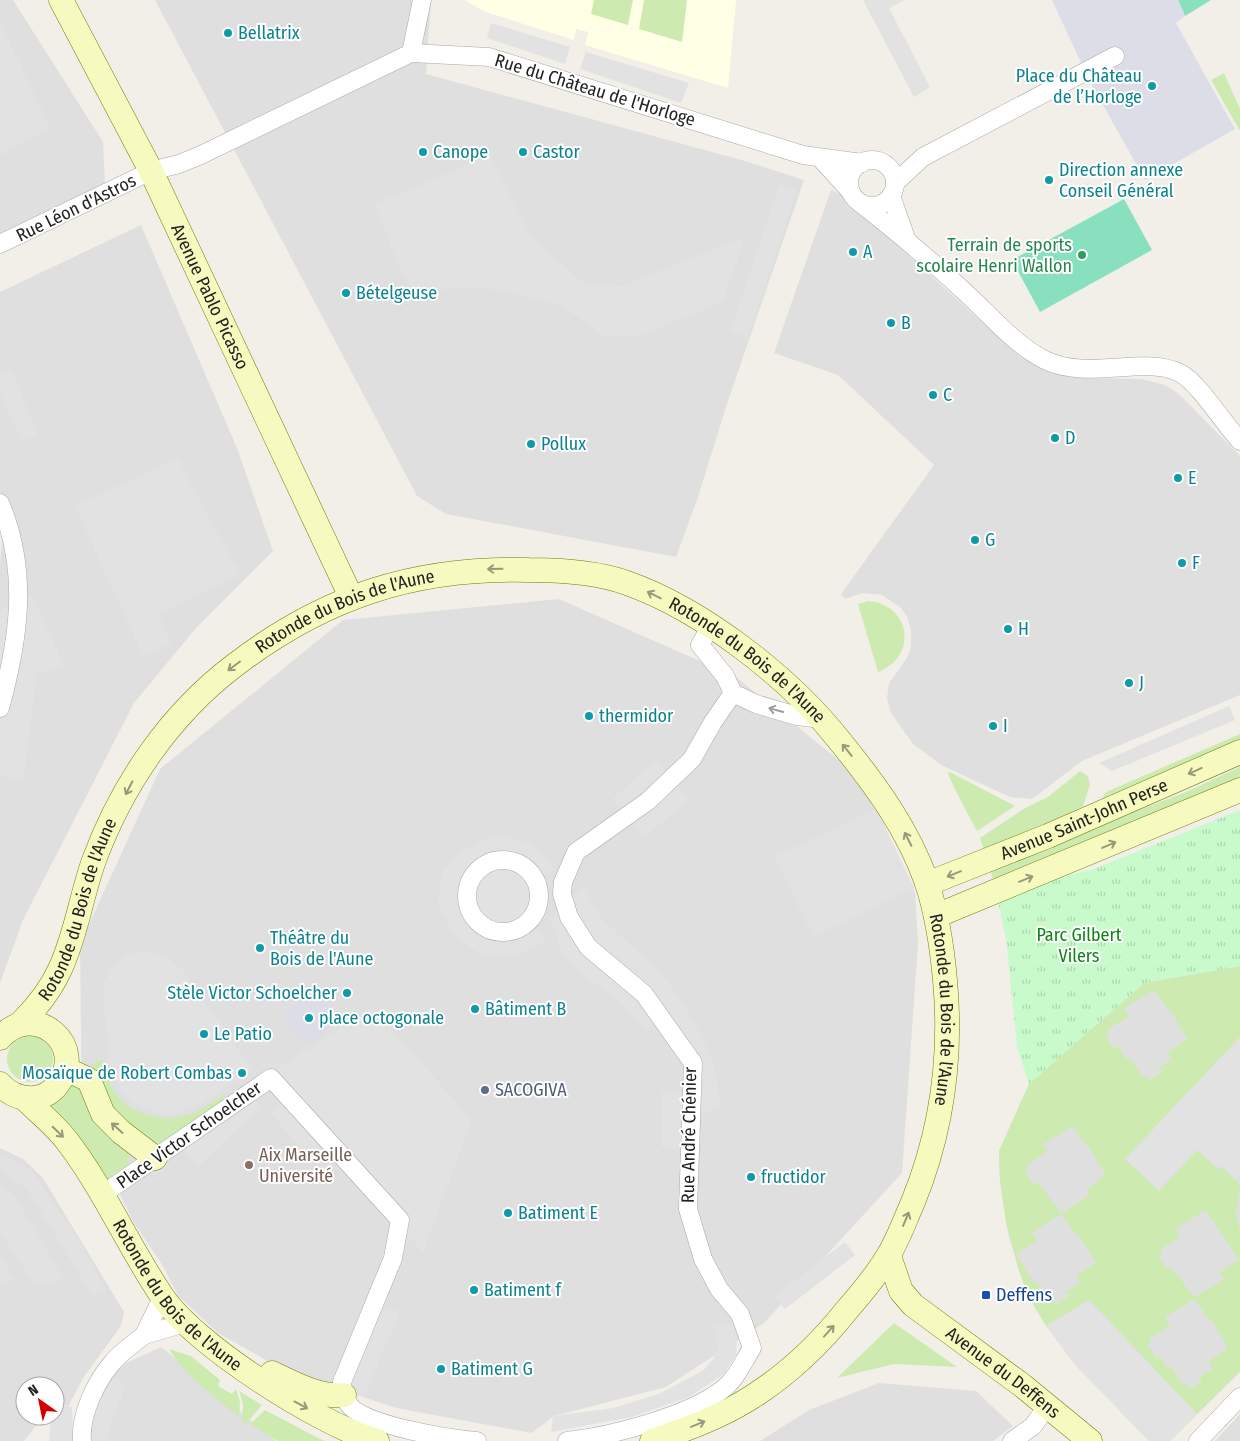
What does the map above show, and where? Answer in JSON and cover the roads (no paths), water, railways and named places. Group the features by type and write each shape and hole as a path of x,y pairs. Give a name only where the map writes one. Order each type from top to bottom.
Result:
{"main road":[{"name":"Avenue Pablo Picasso","path":"61,0 151,171 351,597"},
{"name":"Rotonde du Bois de l'Aune","path":"0,1038 7,1030 21,1023 36,1008 60,971 97,855 135,775 150,751 189,706 228,670 278,635 351,597 371,590 457,572 497,569 568,572 626,582 670,603 705,636 777,676 800,695 822,719 877,788 898,819 927,884 936,916 943,961 948,1025 944,1090 934,1140 921,1182 889,1256 863,1291 808,1354 772,1383 725,1412 700,1424 652,1441"},
{"name":"Avenue Saint-John Perse","path":"927,884 1048,836 1240,752"},
{"name":"Avenue Saint-John Perse","path":"936,916 1240,790"},
{"name":"Rotonde du Bois de l'Aune","path":"7,1090 35,1098 50,1092 62,1080 66,1070 67,1057 56,1034 46,1026 34,1023 21,1023"},
{"path":"66,1070 89,1080 103,1114 121,1132 155,1158"},
{"name":"Rotonde du Bois de l'Aune","path":"7,1090 66,1139 103,1194 162,1298 185,1323 265,1384 294,1402 377,1441"},
{"name":"Avenue du Deffens","path":"889,1256 901,1291 913,1305"},
{"name":"Avenue du Deffens","path":"863,1291 893,1296 913,1305 1048,1405 1090,1441"},
{"path":"204,1338 294,1384 334,1396 343,1389"}],"street":[{"path":"410,53 422,0"},
{"name":"Rue du Château de l'Horloge","path":"151,171 179,164 201,154 410,53 489,57 820,158 862,163 869,160 884,163"},
{"path":"884,163 923,157 1115,56"},
{"path":"820,158 866,206 880,205 923,157"},
{"path":"862,163 857,167 850,179 856,197 906,239 1017,340 1045,360 1071,368 1160,367 1180,373 1204,396 1240,441"},
{"path":"884,163 892,171 893,190 906,239"},
{"name":"Rue Léon d'Astros","path":"0,244 151,171"},
{"path":"0,504 8,523 16,552 19,590 12,664 0,708"},
{"path":"705,636 733,693 756,704 798,716 822,719"},
{"path":"539,893 562,894 563,882 576,852 648,801 692,759 733,693"},
{"path":"506,860 518,863 528,870 536,880 539,893 538,905 533,917 524,926 500,933 487,929 477,922 470,912 466,900 467,887 472,875 487,864 506,860"},
{"name":"Rue André Chénier","path":"562,894 569,917 588,946 644,994 693,1063 688,1209 703,1259 719,1289 740,1314 752,1348 740,1370 723,1388 700,1402 654,1422 588,1439 567,1441"},
{"name":"Place Victor Schoelcher","path":"103,1194 272,1078 400,1220 394,1258 343,1389"},
{"path":"144,1335 162,1298"},
{"path":"82,1441 81,1427 96,1388 112,1362 144,1335 185,1323"},
{"path":"343,1389 352,1409 394,1426 450,1439 477,1441"},
{"path":"1198,1441 1240,1397"},
{"path":"1012,1441 1032,1426 1048,1405"}],"place":[{"name":"Bellatrix","path":"228,33"},
{"name":"Place du Château de l’Horloge","path":"1152,86"},
{"name":"Canope","path":"423,152"},
{"name":"Castor","path":"523,152"},
{"name":"Direction annexe Conseil Général","path":"1049,180"},
{"name":"A","path":"853,252"},
{"name":"Terrain de sports scolaire Henri Wallon","path":"1082,255"},
{"name":"Bételgeuse","path":"346,293"},
{"name":"B","path":"891,323"},
{"name":"C","path":"933,395"},
{"name":"D","path":"1055,438"},
{"name":"Pollux","path":"531,444"},
{"name":"E","path":"1178,478"},
{"name":"G","path":"975,540"},
{"name":"F","path":"1182,563"},
{"name":"H","path":"1008,629"},
{"name":"J","path":"1129,683"},
{"name":"thermidor","path":"589,716"},
{"name":"I","path":"993,726"},
{"name":"Théâtre du Bois de l'Aune","path":"260,948"},
{"name":"Stèle Victor Schoelcher","path":"347,993"},
{"name":"Bâtiment B","path":"475,1009"},
{"name":"place octogonale","path":"309,1018"},
{"name":"Le Patio","path":"204,1034"},
{"name":"Mosaïque de Robert Combas","path":"242,1073"},
{"name":"SACOGIVA","path":"485,1090"},
{"name":"Aix Marseille Université","path":"249,1165"},
{"name":"fructidor","path":"751,1177"},
{"name":"Batiment E","path":"508,1213"},
{"name":"Batiment f","path":"474,1290"},
{"name":"Deffens","path":"986,1295"},
{"name":"Batiment G","path":"441,1369"}],"park label":[{"name":"Parc Gilbert Vilers","path":"1079,945"}]}
